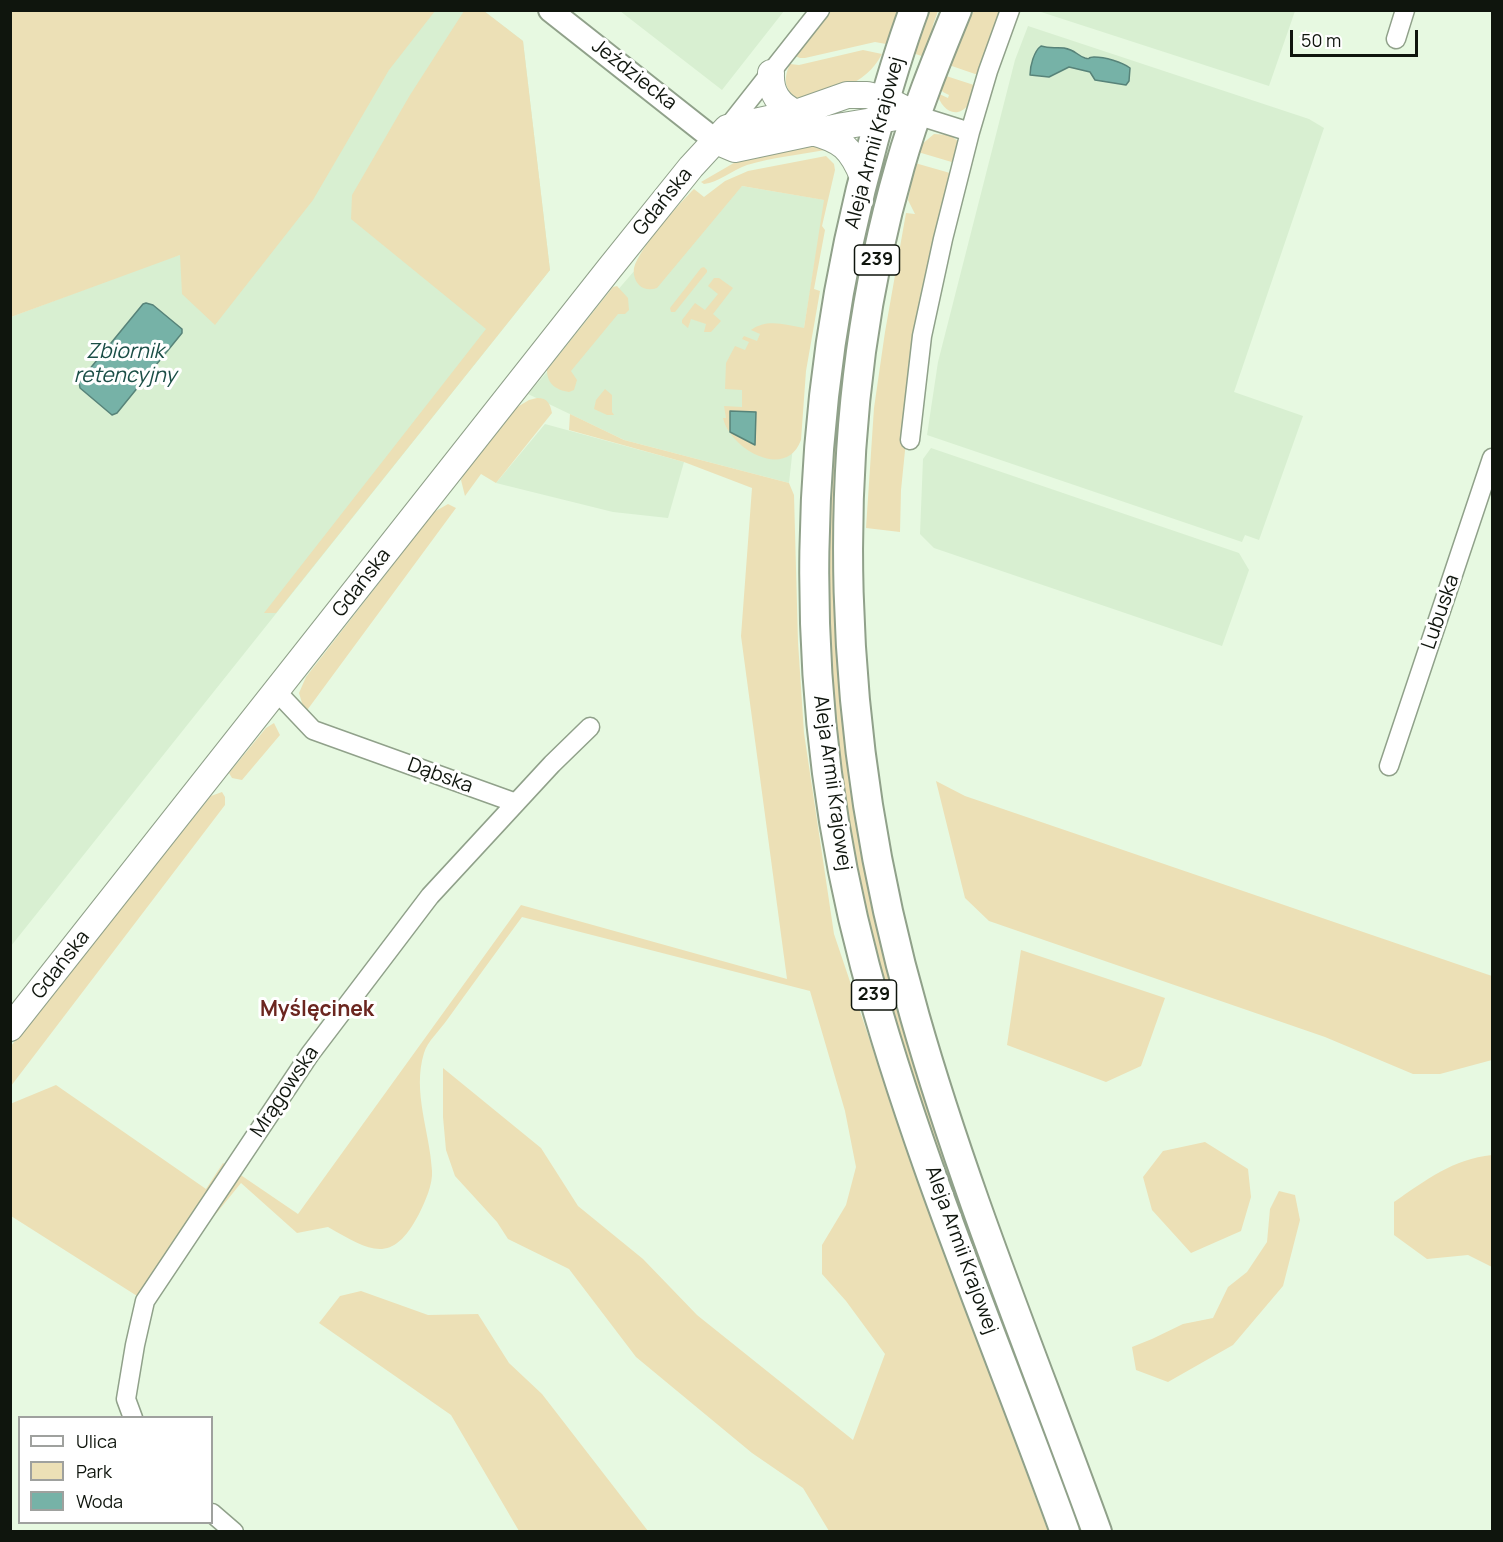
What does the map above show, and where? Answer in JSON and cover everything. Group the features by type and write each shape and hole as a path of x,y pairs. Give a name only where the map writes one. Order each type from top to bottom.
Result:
{"main road":[{"name":"Aleja Armii Krajowej","path":"914,10 902,42 863,177 834,319 821,412 814,536 815,626 821,720 828,783 845,879 857,933 899,1079 1065,1532"},
{"name":"Aleja Armii Krajowej","path":"957,10 916,115 888,209 876,266 859,370 849,471 847,541 852,652 864,780 873,836 892,929 930,1068 969,1182 1097,1532"},
{"path":"771,73 772,89 776,97 804,123 839,142 853,157 863,177"},
{"path":"722,135 804,123 847,95 867,94 882,109 916,115"},
{"name":"Gdańska","path":"10,1028 278,692 609,269 692,167 722,135"}],"street":[{"name":"Jeździecka","path":"550,10 722,135"},
{"name":"Gdańska","path":"722,135 820,10"},
{"path":"910,440 922,336 943,239 970,132 988,71 1010,10"},
{"path":"1396,39 1404,10"},
{"name":"Aleja Armii Krajowej","path":"916,115 970,132"},
{"name":"Lubuska","path":"1389,766 1492,458"},
{"name":"Dąbska","path":"278,692 313,730 516,803"},
{"path":"516,803 590,727"},
{"name":"Mrągowska","path":"132,1416 126,1399 145,1301 310,1054 430,896 516,803"},
{"path":"213,1514 234,1532"}],"shaded area":[{"path":"421,11 484,11 523,41 550,270 11,946 11,317 157,262 228,240"},
{"path":"620,11 784,11 722,90"},
{"path":"1038,11 1295,11 1269,86"},
{"path":"1028,26 1309,119 1324,128 1234,392 1303,416 1259,540 1245,535 1242,542 927,435 938,362 1015,60"},
{"path":"742,186 825,200 804,328 789,483 624,440 528,394 635,270"},
{"path":"545,424 684,462 668,518 613,512 496,483"},
{"path":"931,448 1239,553 1249,570 1222,646 934,548 920,534 923,459"}],"green space":[{"path":"11,11 435,11 389,70 313,200 215,325 182,294 180,255 11,317"},
{"path":"464,11 484,11 523,41 550,270 276,613 264,613 486,329 351,219 352,195 410,95"},
{"path":"831,11 898,11 886,44 875,42 805,58 795,56"},
{"path":"928,11 938,11 927,58 913,53"},
{"path":"974,11 1001,11 978,75 946,64 953,46"},
{"path":"863,50 882,54 875,65 857,81 835,90 799,99 790,92 786,84 786,75 790,64 799,65"},
{"path":"943,75 977,86 970,102 959,112 945,108 939,99 937,93 948,98 949,95 939,87"},
{"path":"934,134 950,135 959,142 955,163 918,152 921,145"},
{"path":"805,143 831,149 757,162 741,167 715,181 704,184 701,182 739,160"},
{"path":"879,153 889,156 864,256 845,370 836,471 835,543 854,782 1087,1531 1075,1531 1024,1395 892,1022 848,839 826,662 828,431"},
{"path":"826,156 834,164 835,170 822,226 825,230 814,289 820,291 806,371 801,440 794,452 783,458 772,459 759,456 747,449 728,430 723,418 726,418 724,406 742,407 742,390 725,389 726,363 735,346 745,350 749,342 742,339 744,336 757,341 760,334 751,330 757,326 777,323 804,328 824,200 742,186 657,288 648,289 639,285 636,282 634,268 651,238 694,189 704,197 725,181 748,171"},
{"path":"915,163 950,173 917,333 901,490 900,532 866,528 874,408 906,213 915,214 908,200"},
{"path":"704,267 707,272 675,312 671,312 670,308"},
{"path":"714,278 719,278 733,288 713,314 721,321 711,332 704,332 706,324 691,319 688,328 682,320 695,303 705,310 718,294 708,286"},
{"path":"617,286 628,298 629,310 625,314 618,314 571,371 577,380 574,390 569,392 556,388 549,379 547,370 613,287"},
{"path":"605,389 612,395 614,415 607,415 594,409 596,400"},
{"path":"537,398 548,402 552,413 496,483 481,474 465,496 461,480 470,462 514,409"},
{"path":"570,414 624,440 789,483 794,495 798,642 804,733 834,934 906,1148 1048,1531 829,1531 803,1488 752,1453 636,1357 569,1269 508,1239 497,1222 455,1176 446,1150 443,1068 541,1148 578,1206 643,1259 697,1315 853,1440 885,1354 846,1301 822,1274 822,1245 846,1205 856,1167 845,1111 810,991 522,917 431,1040 424,1053 420,1082 431,1156 431,1182 424,1204 409,1230 399,1241 389,1247 379,1249 368,1247 328,1227 297,1233 241,1183 145,1301 11,1216 10,1104 56,1085 206,1189 223,1163 298,1214 521,905 787,979 741,636 752,488 684,462 569,430"},
{"path":"448,504 456,508 305,713 299,693 306,677 434,512"},
{"path":"274,723 280,735 242,780 232,778 229,773 266,728"},
{"path":"936,781 965,796 1492,976 1492,1060 1440,1074 1413,1074 1325,1037 989,921 965,898"},
{"path":"222,792 225,805 11,1086 11,1046 211,796"},
{"path":"1021,950 1165,998 1141,1066 1106,1082 1007,1045"},
{"path":"1205,1142 1248,1169 1251,1197 1241,1231 1191,1253 1152,1210 1143,1177 1163,1151"},
{"path":"1492,1155 1492,1267 1468,1255 1427,1259 1394,1235 1394,1202 1452,1166"},
{"path":"1279,1191 1295,1195 1300,1220 1283,1286 1233,1345 1168,1382 1136,1370 1132,1347 1183,1324 1213,1318 1228,1287 1247,1272 1267,1242 1270,1209"},
{"path":"361,1291 428,1315 478,1314 509,1363 542,1394 648,1531 519,1531 451,1415 319,1323 340,1296"}],"water":[{"path":"1041,46 1068,49 1087,59 1098,57 1118,62 1130,68 1129,81 1126,85 1095,80 1090,72 1069,67 1049,77 1030,75 1036,51"},
{"name":"Zbiornik retencyjny","path":"146,303 153,305 182,329 182,333 117,413 112,415 80,388 79,382"},
{"path":"730,411 756,412 755,445 730,432"}],"district":[{"name":"Myślęcinek","path":"317,1010"}]}
